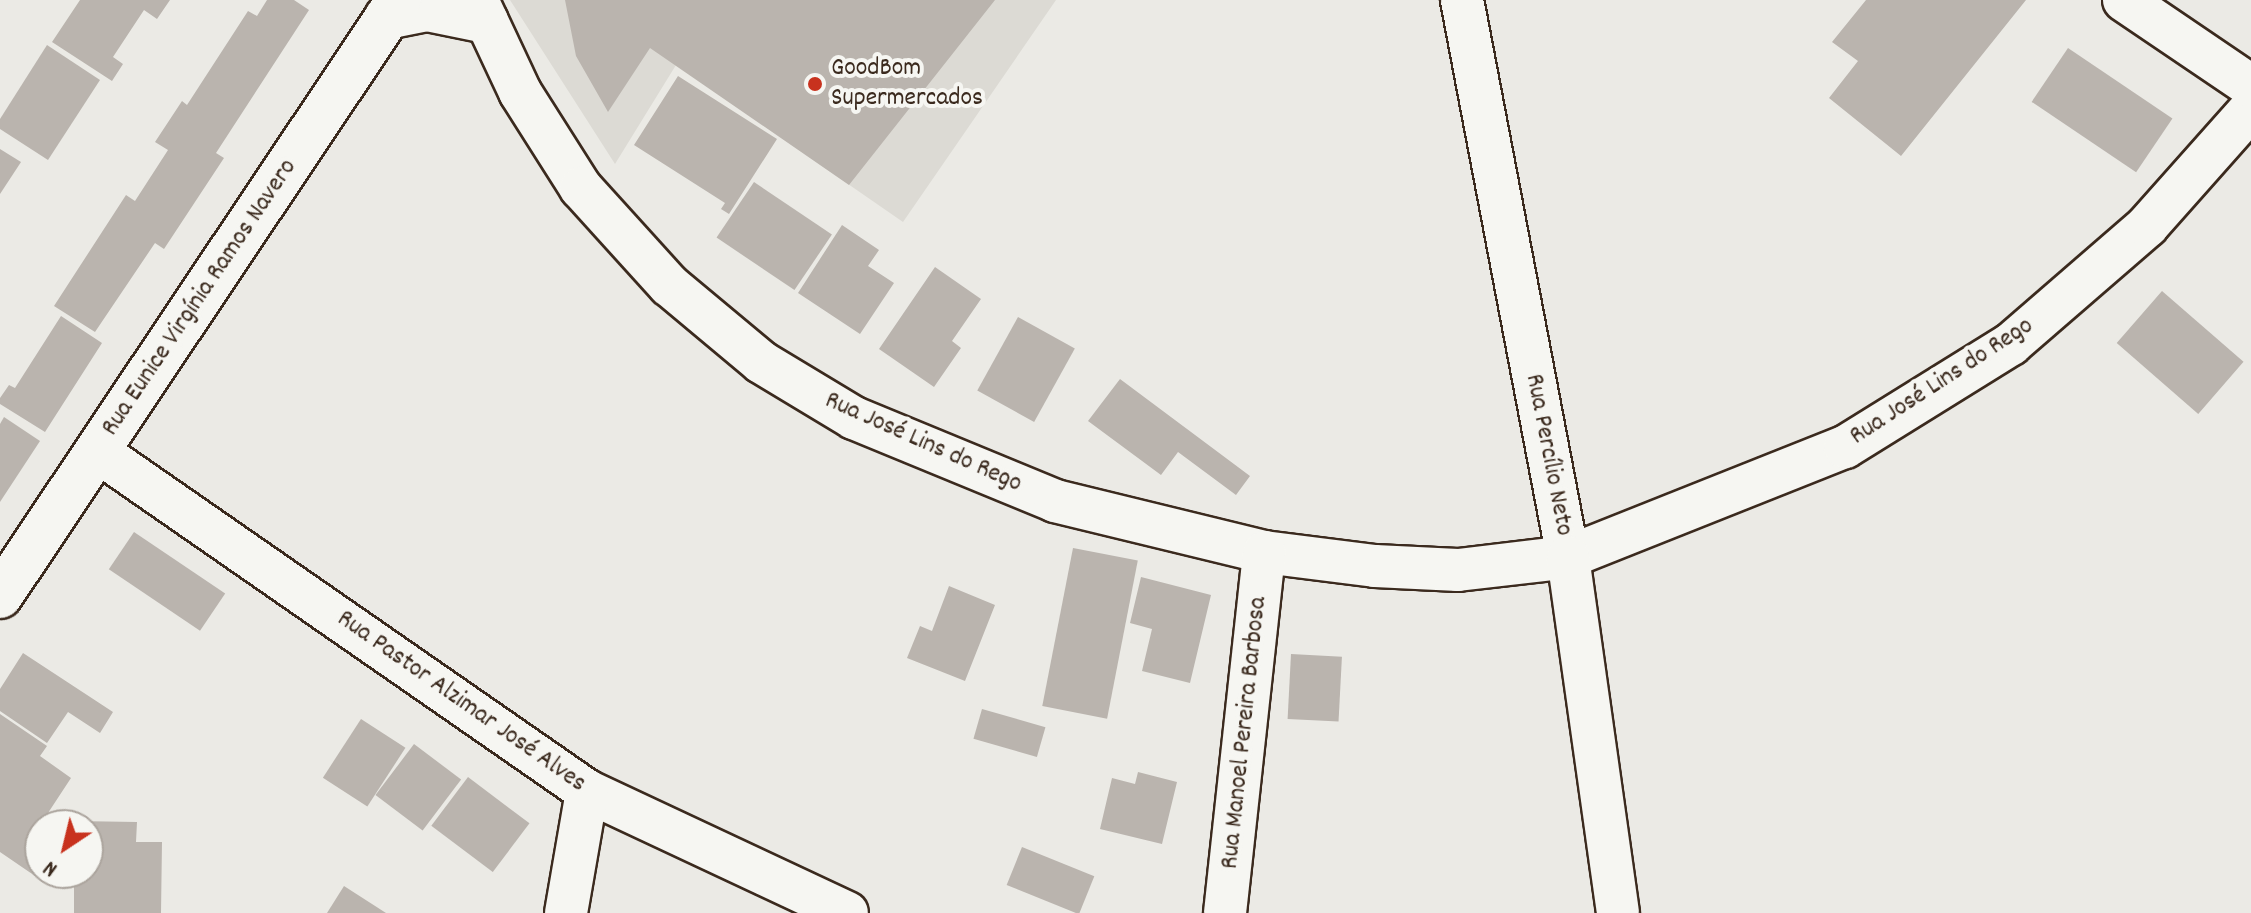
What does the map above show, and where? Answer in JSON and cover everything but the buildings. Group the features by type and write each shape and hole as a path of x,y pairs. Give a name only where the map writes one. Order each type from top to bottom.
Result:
{"main road":[{"path":"393,9 482,10"},
{"name":"Rua Eunice Virgínia Ramos Navero","path":"0,596 393,9"}],"street":[{"name":"Rua Percílio Neto","path":"1462,0 1568,557 1618,913"},
{"path":"2124,0 2251,86"},
{"name":"Rua José Lins do Rego","path":"482,10 520,92 581,188 669,285 761,362 854,418 1055,501 1264,552 1458,570 1568,557 1845,447 2011,344 2147,226 2251,109"},
{"name":"Rua Pastor Alzimar José Alves","path":"97,451 587,791 847,913"},
{"name":"Rua Manoel Pereira Barbosa","path":"1225,913 1264,552"},
{"path":"566,913 587,791"}],"shaded area":[{"name":"GoodBom Supermercados","path":"510,0 1056,0 903,222 676,65 615,164"}],"place":[{"name":"GoodBom Supermercados","path":"815,84"}]}
